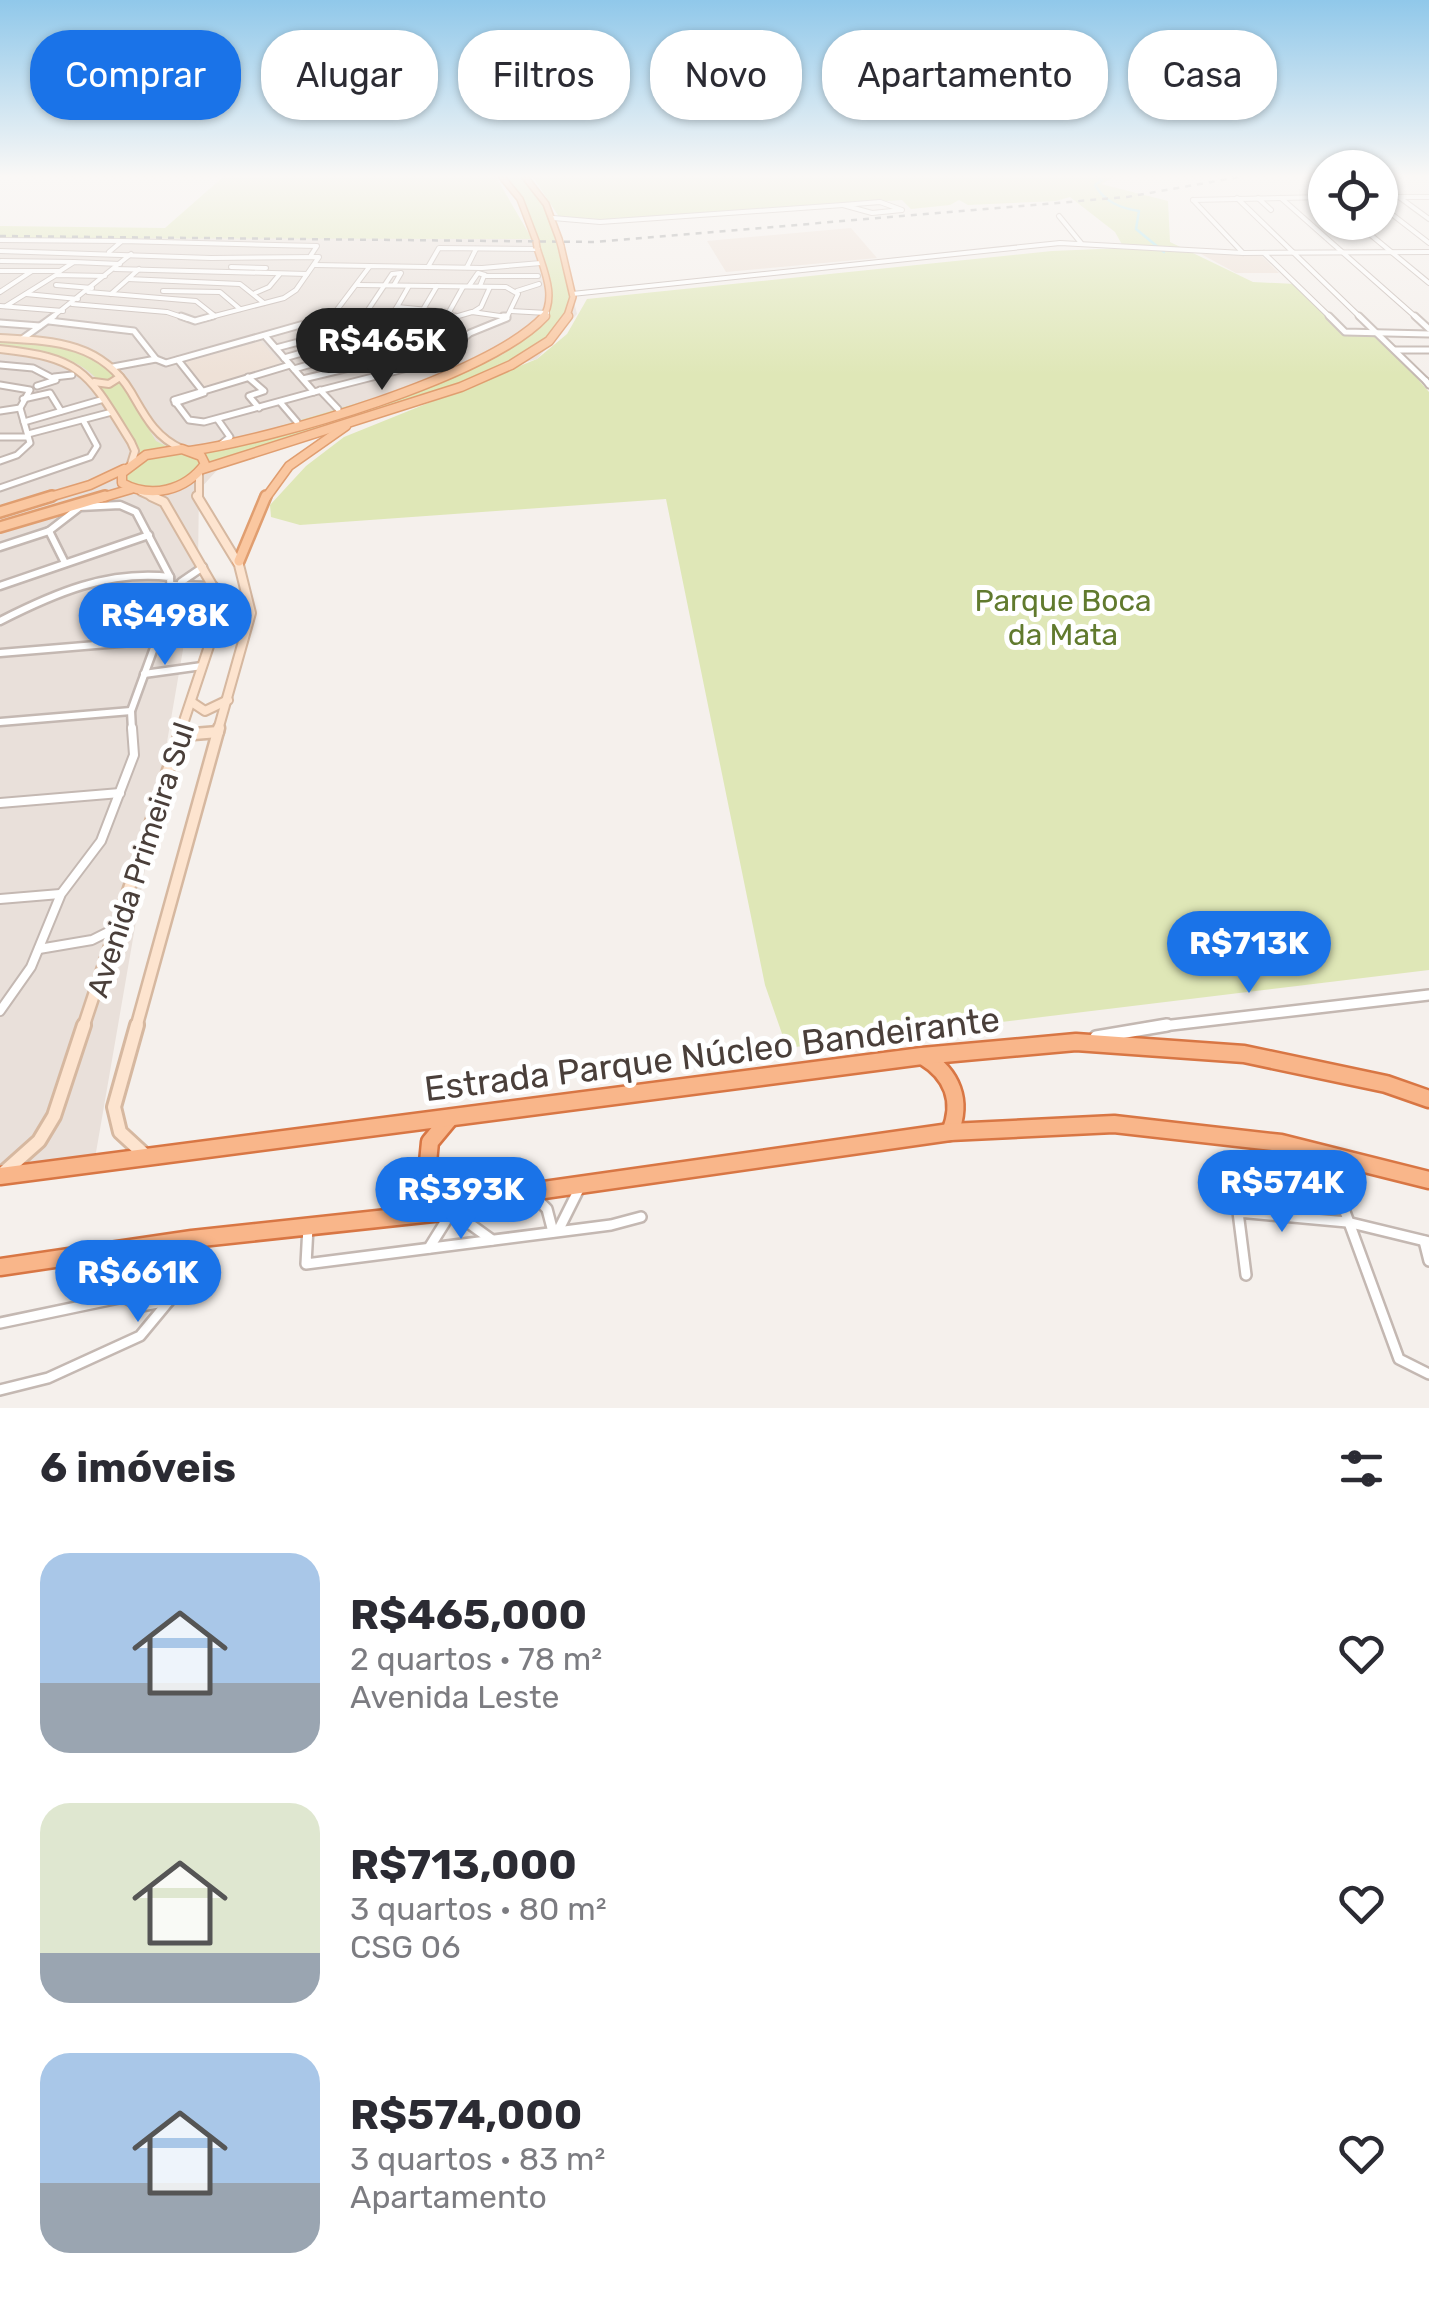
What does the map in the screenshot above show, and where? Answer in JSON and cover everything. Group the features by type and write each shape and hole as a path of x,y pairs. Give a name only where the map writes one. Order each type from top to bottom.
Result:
{"highway":[{"name":"Estrada Parque Núcleo Bandeirante","path":"0,1176 922,1056 1076,1042 1244,1054 1386,1084 1429,1099"},
{"path":"922,1056 943,1068 949,1078 958,1107 950,1132"},
{"path":"452,1212 426,1193 426,1164 433,1134 454,1116"},
{"path":"0,1266 192,1239 452,1212 530,1192 950,1132 1114,1124 1281,1143 1429,1180"}],"main road":[{"path":"537,243 548,291 548,310"},
{"path":"2,527 135,490 177,487 201,472 474,382 518,363 561,330 568,295 560,243"},
{"path":"541,270 559,273 565,264"},
{"path":"0,512 90,486 155,452 217,447 483,364 525,338 548,310 568,295 586,291"},
{"path":"0,338 88,350 116,372 160,440 202,456 201,472"},
{"path":"3,351 73,362 94,382 135,451 121,478 135,490 164,502 215,586"},
{"path":"94,382 106,384 116,372"},
{"path":"239,561 254,513 274,480 306,450 369,415"},
{"name":"Avenida Primeira Sul","path":"147,1157 120,1132 114,1107 251,613 250,585 239,561 199,500 196,490 201,472"},
{"name":"Avenida Primeira Sul","path":"0,1176 40,1141 54,1116 204,668 218,615 215,586"},
{"path":"192,703 205,712 228,700"},
{"path":"182,735 218,732"}],"street":[{"path":"108,252 120,243"},
{"path":"189,243 318,247 310,256"},
{"path":"186,258 200,243"},
{"path":"1233,243 1243,253"},
{"path":"1284,243 1428,382"},
{"path":"1332,243 1429,332"},
{"path":"1380,243 1429,283"},
{"path":"586,291 1068,244 1243,253 1429,252"},
{"path":"266,256 275,245"},
{"path":"428,267 439,248 537,246"},
{"path":"467,267 476,249"},
{"path":"1,250 186,258 310,256 324,264"},
{"path":"0,261 14,251"},
{"path":"51,262 64,252"},
{"path":"3,306 94,252"},
{"path":"1264,252 1340,328 1358,334 1429,332"},
{"path":"22,340 80,299 132,253"},
{"path":"111,294 161,254"},
{"path":"264,271 278,255"},
{"path":"255,293 268,288 300,256"},
{"path":"200,271 210,258"},
{"path":"230,270 239,259"},
{"path":"72,304 167,312 189,320 215,316 289,295 318,260"},
{"path":"0,261 120,264"},
{"path":"314,265 541,270"},
{"path":"49,321 126,328 141,335 156,358 164,363 322,322 337,314 370,266"},
{"path":"115,269 307,274"},
{"path":"0,270 107,276"},
{"path":"156,297 188,270"},
{"path":"484,276 541,270"},
{"path":"539,284 541,270"},
{"path":"0,292 32,271"},
{"path":"449,312 466,286 478,273 485,272 480,286"},
{"path":"276,348 340,332 368,311 392,274 400,273 394,285"},
{"path":"38,295 69,276"},
{"path":"128,279 240,284 264,303"},
{"path":"120,308 150,280"},
{"path":"200,292 209,282"},
{"path":"56,284 111,294 185,299 203,303 215,316"},
{"path":"357,285 480,286 517,291 539,284"},
{"path":"539,284 548,291"},
{"path":"284,358 362,336 395,311 409,286"},
{"path":"417,319 437,286"},
{"path":"8,287 33,288"},
{"path":"303,379 421,350 451,326 455,317 480,308 490,287"},
{"path":"568,295 602,290"},
{"path":"163,291 225,294 240,309"},
{"path":"388,342 175,397 175,404 189,420 218,420 438,359 470,334 510,314 517,291"},
{"path":"24,294 80,299"},
{"path":"167,312 185,299"},
{"path":"3,306 63,310"},
{"path":"368,311 423,310 449,312 455,317"},
{"path":"472,312 548,310"},
{"path":"395,311 451,326"},
{"path":"337,314 361,315"},
{"path":"0,323 41,326"},
{"path":"378,326 436,337"},
{"path":"340,332 354,352"},
{"path":"362,336 421,350 438,359"},
{"path":"266,337 303,379 338,409"},
{"path":"370,348 384,361"},
{"path":"1394,350 1429,350"},
{"path":"116,372 156,358"},
{"path":"178,360 202,390"},
{"path":"364,364 375,375"},
{"path":"0,366 34,368 54,379"},
{"path":"248,377 264,391 249,396 262,407"},
{"path":"0,386 28,389 20,408 30,442 24,450 0,462"},
{"path":"22,400 50,394 61,412"},
{"path":"257,394 262,407"},
{"path":"24,422 104,400"},
{"path":"280,402 297,422"},
{"path":"0,410 20,408"},
{"path":"0,437 28,435 112,412"},
{"path":"0,488 90,458 97,446 83,420"},
{"path":"217,447 230,437 218,420"},
{"path":"0,547 49,531 73,510 92,504 129,507 174,582 172,601 131,710 135,748 120,793 100,841 61,894 17,992 0,1011"},
{"path":"2,527 9,544"},
{"path":"49,531 65,563"},
{"path":"0,586 147,532"},
{"path":"174,582 204,566"},
{"path":"0,621 38,602 122,574 215,586"},
{"path":"0,653 156,640"},
{"path":"144,674 204,668"},
{"path":"0,722 131,710"},
{"path":"0,803 120,793"},
{"path":"0,899 61,894"},
{"path":"39,949 92,940 119,926"},
{"path":"92,940 114,944"},
{"path":"1076,1042 1124,1030 1429,995"},
{"path":"1324,1154 1399,1359 1429,1374"},
{"path":"556,1231 580,1186"},
{"path":"530,1192 547,1209 556,1231"},
{"path":"428,1249 452,1212 493,1241"},
{"path":"1246,1276 1238,1212 1347,1222 1426,1241 1429,1261"},
{"path":"308,1226 306,1264 611,1226 641,1217"},
{"path":"0,1323 124,1297 160,1274 192,1239"},
{"path":"0,1390 48,1378 140,1336 169,1301 141,1306 124,1297"}],"shaded area":[{"path":"0,243 559,243 577,314 537,359 352,412 230,456 199,490 198,563 94,1164 0,1168"},
{"path":"708,243 864,243 877,258 726,272"},
{"path":"1201,254 1260,254 1279,273 1236,273"},
{"path":"260,341 283,365 201,388 182,363"}],"green space":[{"path":"535,243 558,243 573,295 570,316 550,339 468,382 229,456 206,470 208,458 200,450 448,376 502,355 525,338 546,313 548,291"},
{"name":"Parque Boca da Mata","path":"1121,243 1171,243 1253,282 1296,284 1347,336 1378,333 1429,392 1429,970 787,1048 765,985 666,499 300,525 271,517 270,505 306,466 344,437 537,359 567,334 587,299 1052,251 1124,248"},
{"path":"0,339 77,352 117,378 100,382 67,359 0,348"},
{"path":"119,380 156,441 166,446 138,454 135,441 99,385"},
{"path":"179,451 200,461 196,473 154,488 127,482 128,470 144,459"}],"waterway":[{"path":"1153,243 1164,252"}]}
